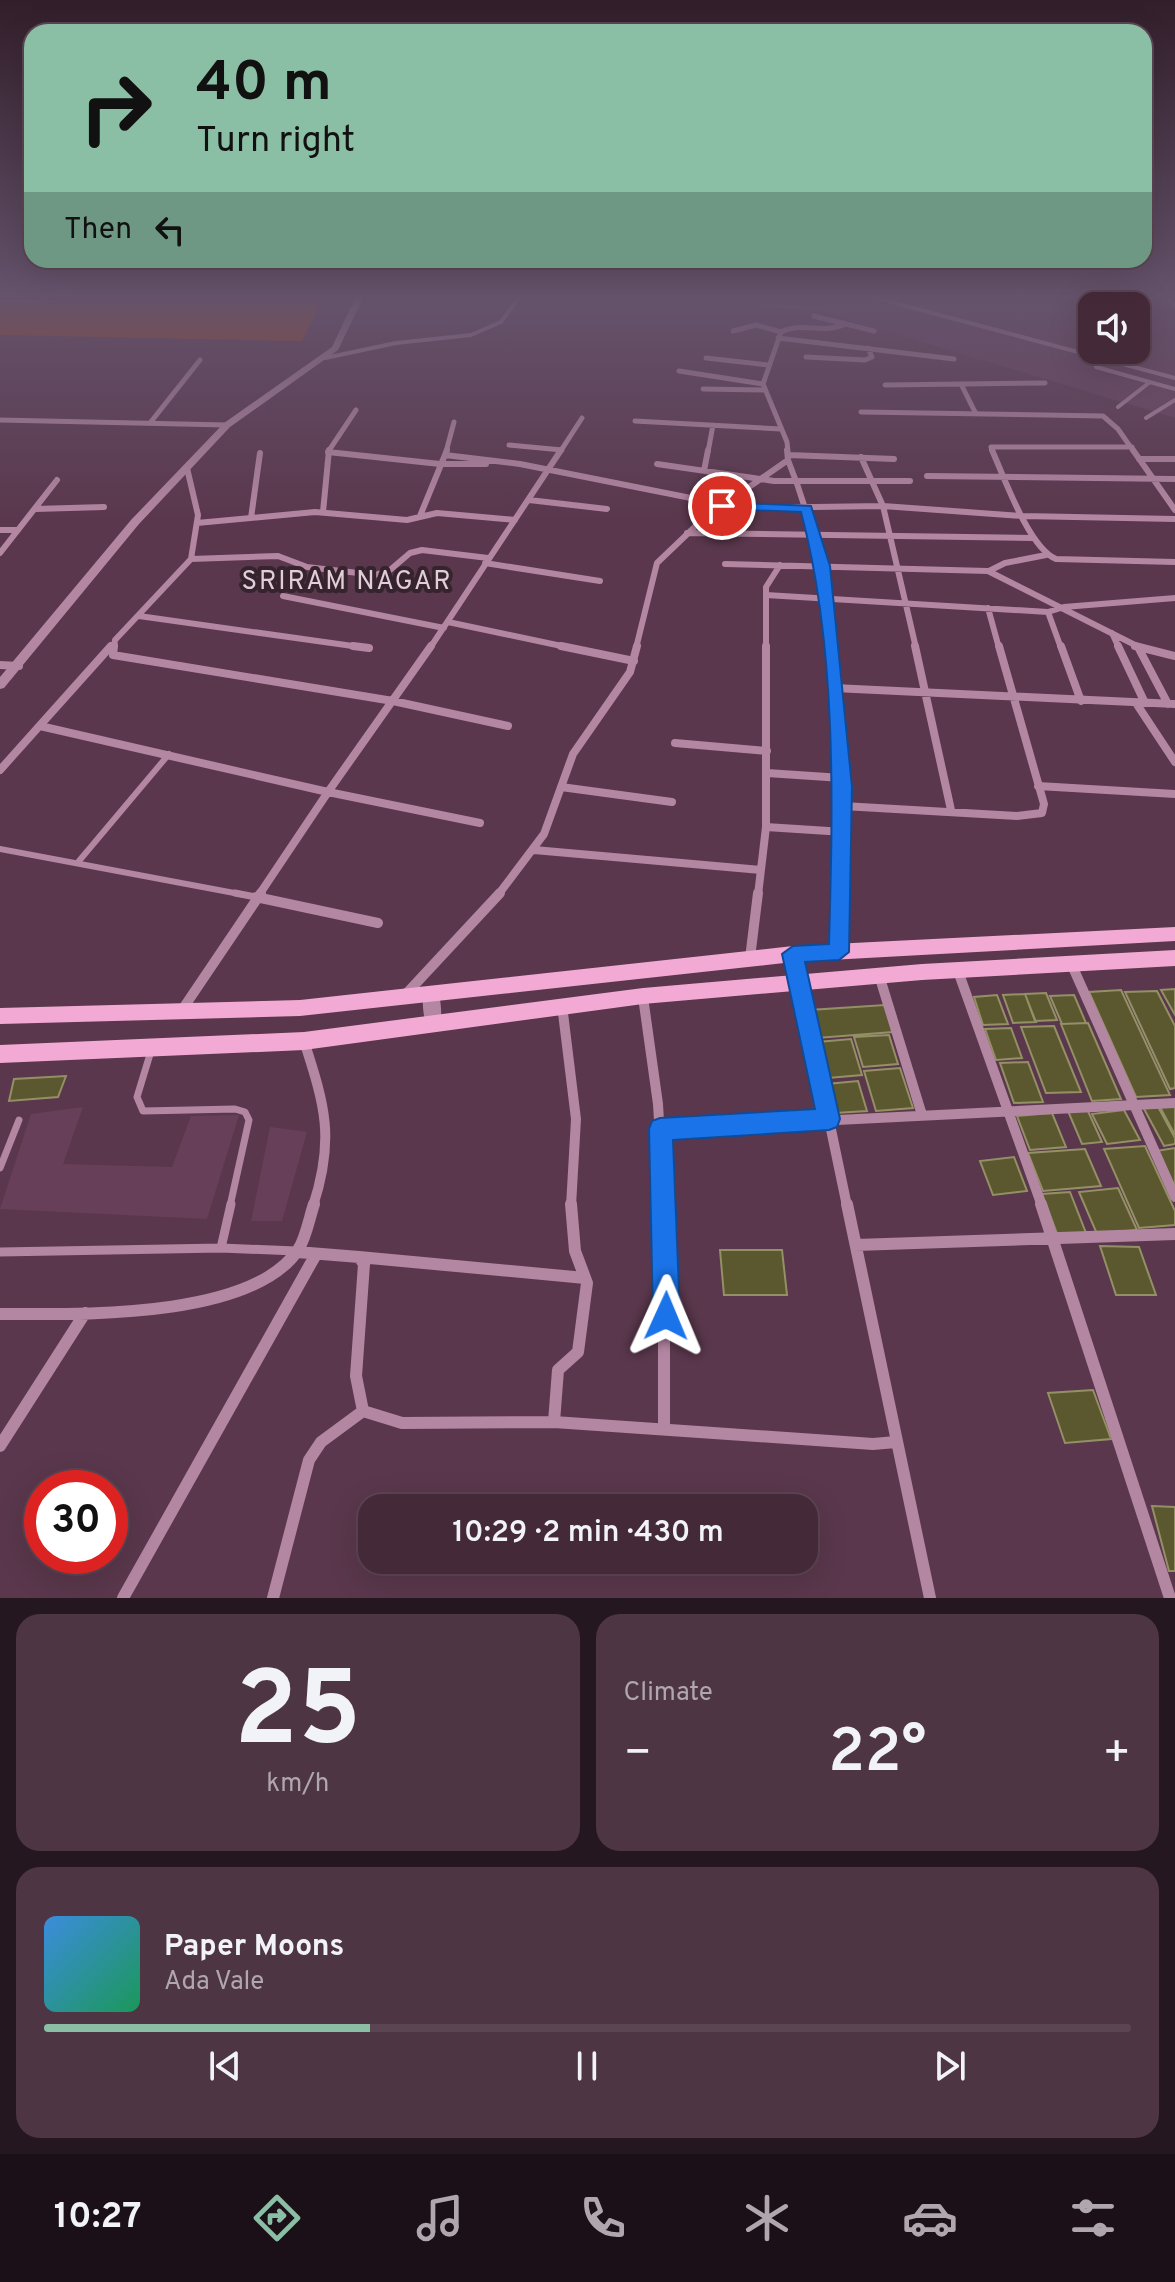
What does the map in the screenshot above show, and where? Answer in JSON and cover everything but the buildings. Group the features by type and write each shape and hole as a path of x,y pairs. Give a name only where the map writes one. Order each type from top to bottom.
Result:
{"main road":[{"path":"0,1016 300,1008 793,954 1175,934"},
{"path":"0,1054 304,1041 562,1004 800,981 1070,962 1175,958"}],"street":[{"path":"150,423 192,371"},
{"path":"0,685 19,666 135,522 227,425 307,371"},
{"path":"679,371 764,387"},
{"path":"767,371 764,387 807,508 827,598 844,832 839,952"},
{"path":"885,385 1045,383"},
{"path":"961,384 975,412"},
{"path":"703,389 764,387"},
{"path":"323,512 328,452 356,410"},
{"path":"861,412 1094,413 1113,422 1175,510"},
{"path":"182,1011 256,897 550,471 582,418"},
{"path":"0,420 227,425"},
{"path":"635,421 781,429"},
{"path":"420,516 445,455 454,422"},
{"path":"704,471 713,425"},
{"path":"509,445 562,450"},
{"path":"1046,555 1033,538 991,450 996,445 1132,447"},
{"path":"328,452 440,464 520,464"},
{"path":"251,518 260,453"},
{"path":"445,455 520,464 722,506 883,506 1023,516 1175,519"},
{"path":"404,997 534,850 580,741 626,681 634,661 657,563 686,533 788,457 894,459"},
{"path":"861,457 883,506 951,810"},
{"path":"1139,459 1175,459"},
{"path":"657,464 761,480 910,481"},
{"path":"0,770 191,559 197,523 187,468"},
{"path":"927,476 1175,479"},
{"path":"0,553 57,480"},
{"path":"529,500 607,509"},
{"path":"35,509 104,507"},
{"path":"197,523 323,512 407,520 437,513 515,520"},
{"path":"0,530 18,530"},
{"path":"686,533 1033,538"},
{"path":"191,559 278,556 307,567 375,575 390,570 397,558 411,549 600,581"},
{"path":"988,571 1005,563 1046,555 1065,559 1175,562"},
{"path":"725,564 988,571 1138,647 1175,656"},
{"path":"750,958 766,827 767,581 780,565"},
{"path":"766,595 1048,612 1064,607 1175,598"},
{"path":"283,596 634,661"},
{"path":"843,806 1032,816 1042,813 1038,786 988,608"},
{"path":"1048,612 1081,701"},
{"path":"139,616 369,648"},
{"path":"1112,632 1141,703 1175,762"},
{"path":"112,645 113,655 119,658 393,701 508,726"},
{"path":"1138,647 1172,704"},
{"path":"0,665 19,666"},
{"path":"834,688 1172,704"},
{"path":"40,726 328,792 480,823"},
{"path":"675,743 767,751"},
{"path":"767,773 842,778"},
{"path":"1038,786 1175,794"},
{"path":"561,787 672,802"},
{"path":"766,827 844,832"},
{"path":"534,850 761,870"},
{"path":"256,897 378,923"},
{"path":"793,954 930,1598"},
{"path":"1070,962 1175,1197"},
{"path":"957,970 1011,1111 1170,1598"},
{"path":"879,975 922,1115"},
{"path":"431,994 433,1021"},
{"path":"643,996 660,1129 667,1260 664,1428"},
{"path":"554,1422 558,1370 578,1352 585,1278 575,1251 571,1205 576,1119 562,1004"},
{"path":"0,1314 85,1313 225,1298 253,1289 297,1252 316,1198 329,1132 304,1041"},
{"path":"660,1129 1175,1103"},
{"path":"856,1245 1175,1234"},
{"path":"297,1252 585,1278"},
{"path":"123,1598 315,1256"},
{"path":"359,1257 365,1275 356,1376 363,1411"},
{"path":"0,1446 85,1313"},
{"path":"363,1411 402,1423 554,1422 873,1444 896,1442"},
{"path":"273,1598 302,1480 321,1442 363,1411"}],"lane":[{"path":"1109,371 1175,389"},
{"path":"1148,371 1175,378"},
{"path":"1118,407 1150,382"},
{"path":"1146,418 1175,400"},
{"path":"79,861 169,754"},
{"path":"0,849 79,861 256,897"},
{"path":"152,1047 137,1097 143,1111 235,1109 245,1112 249,1120 221,1248"},
{"path":"0,1168 19,1120"},
{"path":"0,1252 221,1248 297,1252"}],"shaded area":[{"path":"1017,371 1175,371 1175,418"},
{"path":"83,1107 63,1164 172,1167 191,1116 239,1115 207,1219 0,1209 31,1114"},
{"path":"270,1127 307,1132 282,1221 251,1221"}],"district":[{"name":"SRIRAM NAGAR","path":"347,580"}],"route":[{"path":"666,1316 667,1260 660,1129 829,1119 793,954 839,952 843,787 822,566 807,508 722,506"}]}
